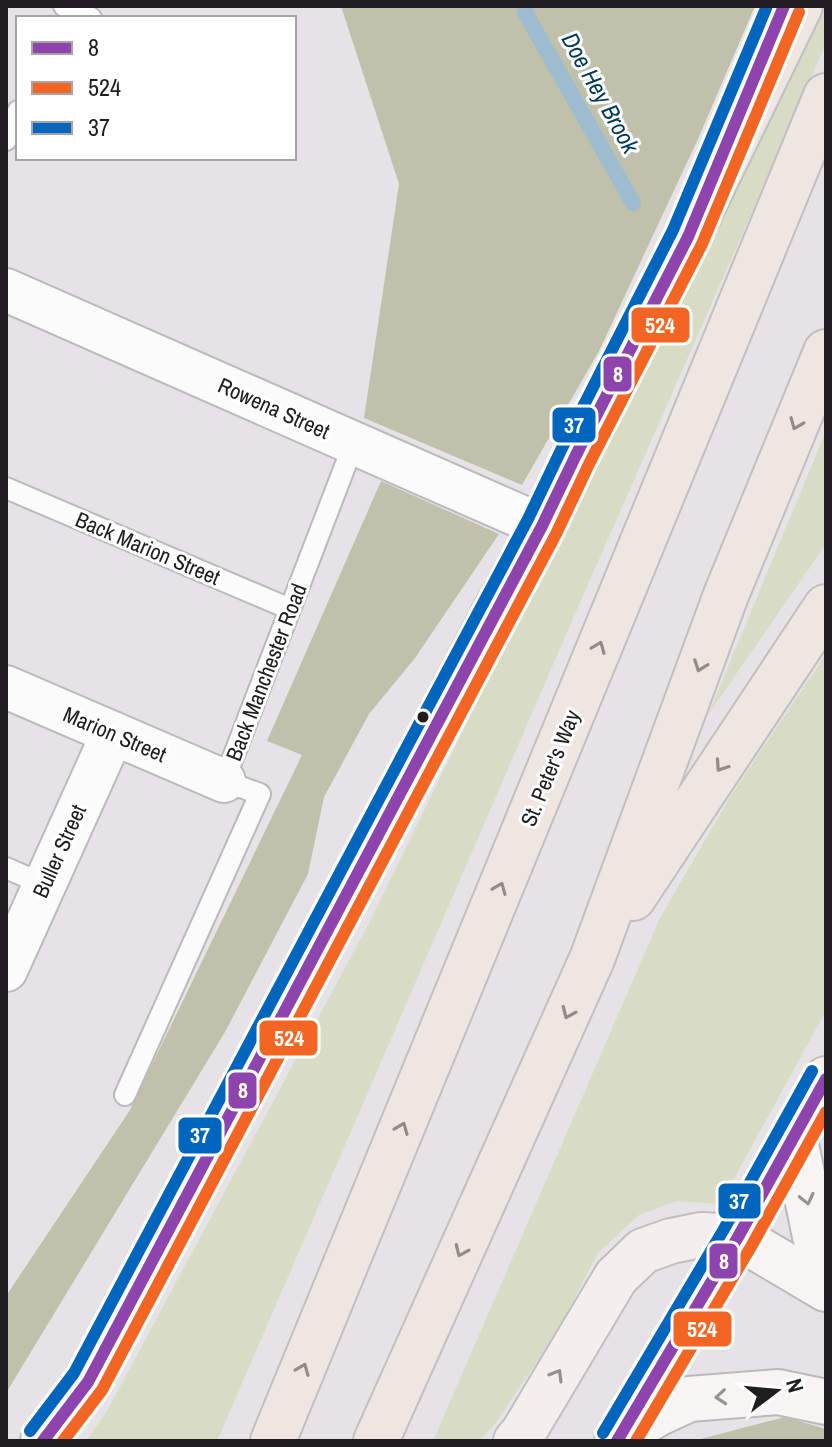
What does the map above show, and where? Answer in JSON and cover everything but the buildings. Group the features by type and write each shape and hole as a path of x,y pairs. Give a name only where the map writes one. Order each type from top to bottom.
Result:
{"highway":[{"path":"688,237 800,6"},
{"name":"St. Peter's Way","path":"273,1441 826,96"},
{"path":"376,1441 592,959 726,595 826,352"},
{"path":"592,959 826,607"}],"main road":[{"path":"43,1441 88,1382 237,1104 542,526 688,237"},
{"path":"618,1438 738,1237 826,1079"},
{"path":"516,1441 616,1277 643,1251 701,1235 738,1237"}],"street":[{"path":"688,237 784,6"},
{"name":"Rowena Street","path":"6,290 542,526"},
{"name":"Marion Street","path":"6,687 224,781"},
{"name":"Buller Street","path":"6,970 113,733"},
{"path":"794,1135 815,1236 826,1260"},
{"path":"738,1237 826,1289"},
{"path":"618,1438 689,1399 778,1392 826,1402"}],"lane":[{"path":"63,6 86,16"},
{"path":"6,140 16,116"},
{"name":"Back Manchester Road","path":"125,1095 260,794 224,781 354,443"},
{"name":"Back Marion Street","path":"6,488 290,609"},
{"path":"6,868 45,885"}],"green space":[{"path":"341,6 755,6 698,139 599,351 522,485 364,418 399,184"},
{"path":"817,6 826,6 826,44 217,1441 86,1441 107,1411 368,925"},
{"path":"826,431 826,544 708,715"},
{"path":"381,481 499,534 415,658 369,714 324,797 308,874 225,1032 6,1393 6,1296 130,1110 302,755 267,741"},
{"path":"826,654 826,1011 720,1204 676,1201 639,1215 598,1253 557,1332 495,1424 479,1441 433,1441 660,918 730,797"},
{"path":"785,1417 826,1429 826,1441 693,1441"}],"waterway":[{"name":"Doe Hey Brook","path":"525,6 526,14 633,203"}],"transit line":[{"name":"37","path":"30,1431 74,1373 528,519 673,230 767,6"},
{"name":"8","path":"43,1441 88,1382 542,526 688,237 784,6"},
{"name":"524","path":"63,1441 102,1390 556,534 702,244 799,12"},
{"name":"37","path":"603,1433 724,1229 812,1071"},
{"name":"8","path":"617,1441 738,1237 826,1079"},
{"name":"524","path":"636,1441 752,1245 826,1112"}]}
